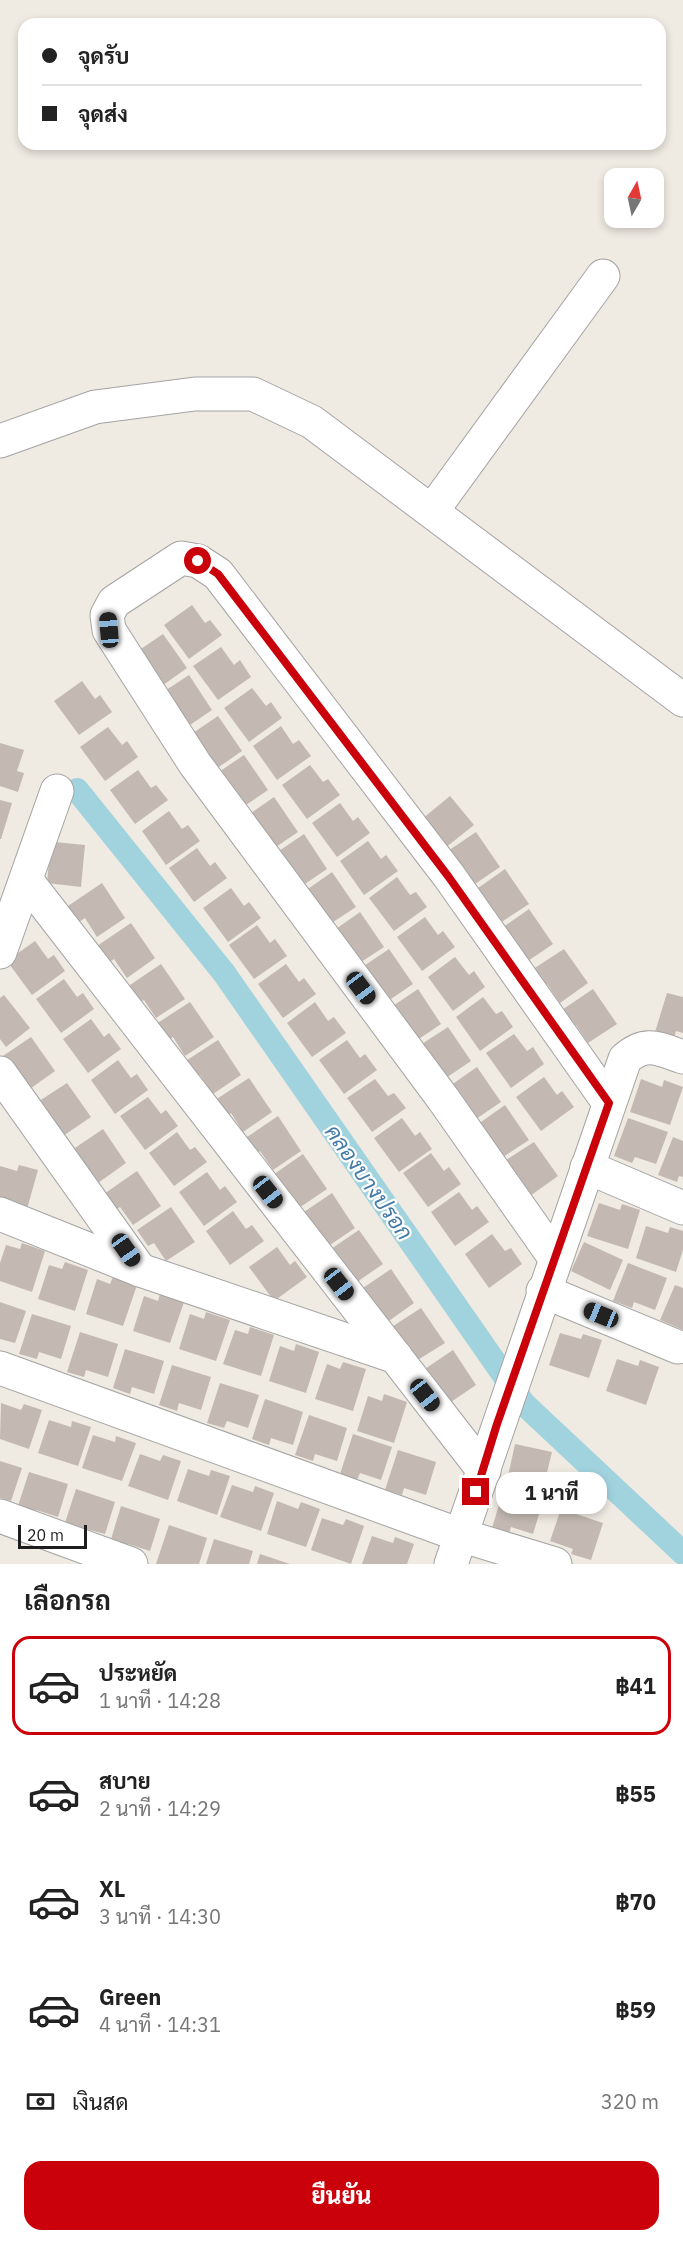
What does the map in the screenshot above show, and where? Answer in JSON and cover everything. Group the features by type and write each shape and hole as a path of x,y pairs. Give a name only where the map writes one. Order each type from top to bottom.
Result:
{"street":[{"path":"432,511 603,276"},
{"path":"0,441 95,407 195,394 253,394 312,422 683,700"},
{"path":"555,1258 444,1100 195,764 109,630 107,615 114,602 181,558 198,561 218,574 448,876 609,1103"},
{"path":"0,952 57,791"},
{"path":"27,881 484,1471"},
{"path":"456,1549 484,1471 497,1424 625,1059 636,1049 652,1046 683,1057"},
{"path":"0,1073 140,1270"},
{"path":"587,1167 683,1208"},
{"path":"0,1214 140,1270 396,1357"},
{"path":"543,1291 678,1347"},
{"path":"0,1368 456,1549 555,1564"},
{"path":"0,1516 131,1564"}],"building":[{"path":"192,605 205,623 210,620 222,635 189,659 164,625"},
{"path":"163,634 187,668 159,688 129,657"},
{"path":"221,647 234,665 240,660 251,677 218,700 193,666"},
{"path":"189,675 212,710 184,729 154,698"},
{"path":"82,681 95,699 100,695 112,712 79,735 54,701"},
{"path":"252,688 266,706 271,702 282,718 249,742 224,708"},
{"path":"218,716 242,751 213,771 184,739"},
{"path":"281,726 293,744 299,740 311,756 277,780 253,746"},
{"path":"108,727 122,745 127,741 138,757 105,781 80,747"},
{"path":"0,743 24,750 17,771 24,773 18,792 0,786"},
{"path":"244,755 268,790 240,809 210,778"},
{"path":"310,765 323,782 328,779 340,795 307,819 282,785"},
{"path":"138,770 151,788 156,785 168,800 135,824 110,790"},
{"path":"450,796 474,825 440,852 416,824"},
{"path":"274,797 298,832 270,851 241,820"},
{"path":"0,800 12,803 1,839 0,839"},
{"path":"340,803 353,821 358,817 370,833 337,857 312,823"},
{"path":"169,811 182,829 188,825 200,841 166,865 142,831"},
{"path":"476,832 500,867 472,886 442,855"},
{"path":"304,834 327,869 299,888 270,857"},
{"path":"44,841 85,845 81,887 47,883 49,861"},
{"path":"368,841 381,859 386,855 398,871 364,895 340,861"},
{"path":"197,848 210,866 215,862 227,878 194,902 169,868"},
{"path":"505,869 529,904 500,923 471,893"},
{"path":"332,872 356,907 327,926 298,896"},
{"path":"397,877 410,895 416,892 427,907 394,931 369,898"},
{"path":"102,883 125,918 97,937 85,918 79,922 68,906"},
{"path":"231,888 244,906 249,902 261,918 228,942 203,908"},
{"path":"529,909 553,944 525,963 496,932"},
{"path":"360,912 384,947 355,966 326,936"},
{"path":"425,917 438,935 443,931 455,947 422,971 397,937"},
{"path":"131,923 155,958 127,978 114,959 108,963 97,946"},
{"path":"257,925 270,943 275,939 287,956 254,979 229,945"},
{"path":"35,941 48,959 54,955 65,971 32,995 7,961"},
{"path":"389,949 413,984 385,1003 355,972"},
{"path":"564,949 588,983 560,1003 547,984 541,988 530,971"},
{"path":"455,957 469,975 474,971 485,987 453,1011 428,977"},
{"path":"161,964 185,999 156,1018 144,1000 138,1003 127,987"},
{"path":"286,964 299,982 304,978 316,994 283,1018 258,984"},
{"path":"64,979 77,997 83,993 94,1009 61,1033 36,999"},
{"path":"418,989 441,1024 413,1043 384,1012"},
{"path":"593,989 617,1024 588,1043 576,1025 570,1028 559,1012"},
{"path":"667,993 683,997 683,1033 676,1031 674,1038 655,1032"},
{"path":"4,995 30,1028 6,1047 0,1039 0,998"},
{"path":"483,997 496,1014 502,1011 513,1027 480,1051 456,1017"},
{"path":"190,1002 214,1037 185,1056 173,1037 167,1041 156,1024"},
{"path":"315,1002 328,1021 334,1017 346,1033 312,1057 287,1023"},
{"path":"91,1019 104,1037 109,1033 121,1049 88,1073 63,1039"},
{"path":"448,1027 471,1061 443,1080 414,1049"},
{"path":"514,1034 527,1051 533,1047 544,1064 511,1088 486,1053"},
{"path":"31,1037 55,1071 27,1091 0,1058"},
{"path":"218,1040 241,1075 213,1094 200,1075 195,1079 184,1062"},
{"path":"347,1040 360,1058 365,1054 377,1070 344,1094 319,1060"},
{"path":"118,1060 131,1078 137,1074 148,1090 115,1114 91,1080"},
{"path":"477,1067 501,1102 473,1121 444,1090"},
{"path":"544,1077 557,1095 562,1091 574,1107 541,1131 516,1097"},
{"path":"249,1078 272,1112 243,1132 231,1113 226,1117 215,1100"},
{"path":"375,1079 388,1096 394,1093 406,1108 372,1132 347,1098"},
{"path":"641,1079 662,1087 664,1080 683,1087 670,1125 630,1112"},
{"path":"67,1083 91,1117 63,1136 33,1105"},
{"path":"148,1097 161,1114 166,1110 178,1126 145,1150 120,1116"},
{"path":"505,1105 529,1140 500,1159 471,1129"},
{"path":"278,1116 301,1151 273,1170 260,1151 255,1155 244,1139"},
{"path":"402,1118 415,1136 420,1132 432,1149 399,1172 374,1138"},
{"path":"628,1118 668,1132 656,1164 635,1157 632,1163 614,1156"},
{"path":"103,1129 126,1163 98,1183 86,1164 80,1168 69,1152"},
{"path":"177,1132 190,1150 195,1147 207,1162 174,1186 149,1153"},
{"path":"673,1137 683,1141 683,1177 679,1176 677,1182 658,1175"},
{"path":"534,1142 558,1176 530,1196 500,1164"},
{"path":"431,1153 444,1171 449,1167 461,1184 428,1207 403,1173"},
{"path":"303,1154 327,1189 299,1208 270,1177"},
{"path":"19,1165 38,1170 27,1209 0,1202 0,1166 17,1171"},
{"path":"137,1171 161,1206 133,1225 120,1207 115,1210 104,1194"},
{"path":"207,1172 220,1190 225,1186 237,1202 204,1226 179,1192"},
{"path":"459,1192 472,1210 477,1206 489,1222 455,1246 431,1212"},
{"path":"332,1193 355,1228 327,1247 298,1216"},
{"path":"599,1203 620,1210 622,1204 640,1210 628,1249 587,1236"},
{"path":"171,1207 195,1242 166,1261 154,1243 148,1246 137,1230"},
{"path":"233,1211 246,1229 252,1225 264,1241 230,1265 206,1231"},
{"path":"646,1226 668,1233 670,1227 683,1231 683,1250 676,1272 636,1258"},
{"path":"359,1230 383,1264 354,1284 325,1253"},
{"path":"492,1234 505,1251 511,1248 522,1264 489,1288 465,1254"},
{"path":"584,1242 623,1260 610,1290 571,1271"},
{"path":"22,1243 45,1251 32,1292 0,1281 0,1263 6,1245 20,1249"},
{"path":"277,1247 290,1265 295,1261 307,1277 274,1301 249,1267"},
{"path":"65,1262 88,1270 75,1311 38,1299 49,1265 62,1269"},
{"path":"628,1263 667,1278 655,1310 634,1302 632,1308 613,1301"},
{"path":"391,1269 414,1303 386,1323 357,1292"},
{"path":"113,1277 137,1285 123,1326 86,1314 97,1279 110,1284"},
{"path":"675,1285 683,1288 683,1330 660,1320"},
{"path":"160,1294 184,1302 170,1343 133,1331 144,1296 158,1301"},
{"path":"0,1302 26,1311 15,1343 0,1339"},
{"path":"421,1308 445,1343 416,1361 387,1330"},
{"path":"206,1312 230,1320 216,1361 179,1349 190,1314 204,1319"},
{"path":"32,1314 71,1326 61,1359 39,1352 37,1359 19,1354"},
{"path":"250,1327 274,1335 261,1376 223,1364 235,1330 248,1334"},
{"path":"80,1332 118,1344 108,1377 86,1370 84,1377 67,1372"},
{"path":"560,1333 581,1339 583,1334 602,1340 589,1378 549,1365"},
{"path":"296,1344 319,1352 306,1393 269,1381 280,1346 294,1351"},
{"path":"125,1349 164,1361 154,1394 132,1387 130,1394 113,1388"},
{"path":"453,1350 476,1385 448,1404 419,1373"},
{"path":"617,1359 638,1366 640,1360 659,1367 646,1405 606,1391"},
{"path":"343,1362 366,1369 353,1411 315,1399 327,1364 340,1369"},
{"path":"172,1365 211,1377 201,1410 179,1403 177,1411 159,1405"},
{"path":"220,1383 259,1395 248,1428 227,1421 224,1428 207,1423"},
{"path":"384,1394 407,1402 394,1443 357,1431 368,1396 382,1401"},
{"path":"265,1399 303,1412 293,1445 271,1438 269,1445 252,1439"},
{"path":"1,1403 21,1410 24,1404 42,1410 29,1449 0,1439"},
{"path":"309,1415 347,1428 337,1461 315,1454 313,1461 295,1455"},
{"path":"49,1420 71,1427 72,1421 91,1427 78,1466 38,1453"},
{"path":"353,1434 392,1447 381,1480 360,1473 357,1480 340,1474"},
{"path":"93,1435 115,1442 116,1436 136,1443 122,1481 82,1468"},
{"path":"515,1444 552,1452 542,1493 506,1485"},
{"path":"398,1450 436,1462 426,1495 404,1488 402,1495 385,1490"},
{"path":"140,1454 160,1461 163,1455 181,1461 168,1500 128,1486"},
{"path":"0,1461 22,1468 11,1501 0,1498"},
{"path":"188,1469 209,1476 211,1470 230,1476 217,1515 177,1501"},
{"path":"29,1472 68,1484 58,1517 36,1510 34,1517 16,1512"},
{"path":"232,1485 253,1492 255,1486 274,1493 261,1531 220,1517"},
{"path":"504,1488 543,1501 533,1534 511,1527 509,1534 492,1528"},
{"path":"76,1489 115,1502 105,1534 83,1528 81,1535 63,1529"},
{"path":"277,1501 298,1509 301,1502 320,1509 306,1547 267,1534"},
{"path":"121,1506 160,1519 150,1551 128,1544 126,1551 109,1546"},
{"path":"561,1509 603,1523 591,1560 571,1554 573,1549 550,1541"},
{"path":"322,1518 343,1525 346,1519 364,1526 351,1564 311,1550"},
{"path":"169,1525 207,1538 199,1564 156,1564"},
{"path":"372,1536 393,1543 395,1537 414,1544 407,1564 362,1564"},
{"path":"214,1539 253,1551 249,1564 206,1564"},
{"path":"260,1554 290,1564 257,1564"}],"waterway":[{"name":"คลองบางปรอก","path":"77,790 224,973 524,1404 683,1553"}],"route":[{"path":"198,561 218,574 448,876 609,1103 497,1424 476,1492"}]}
